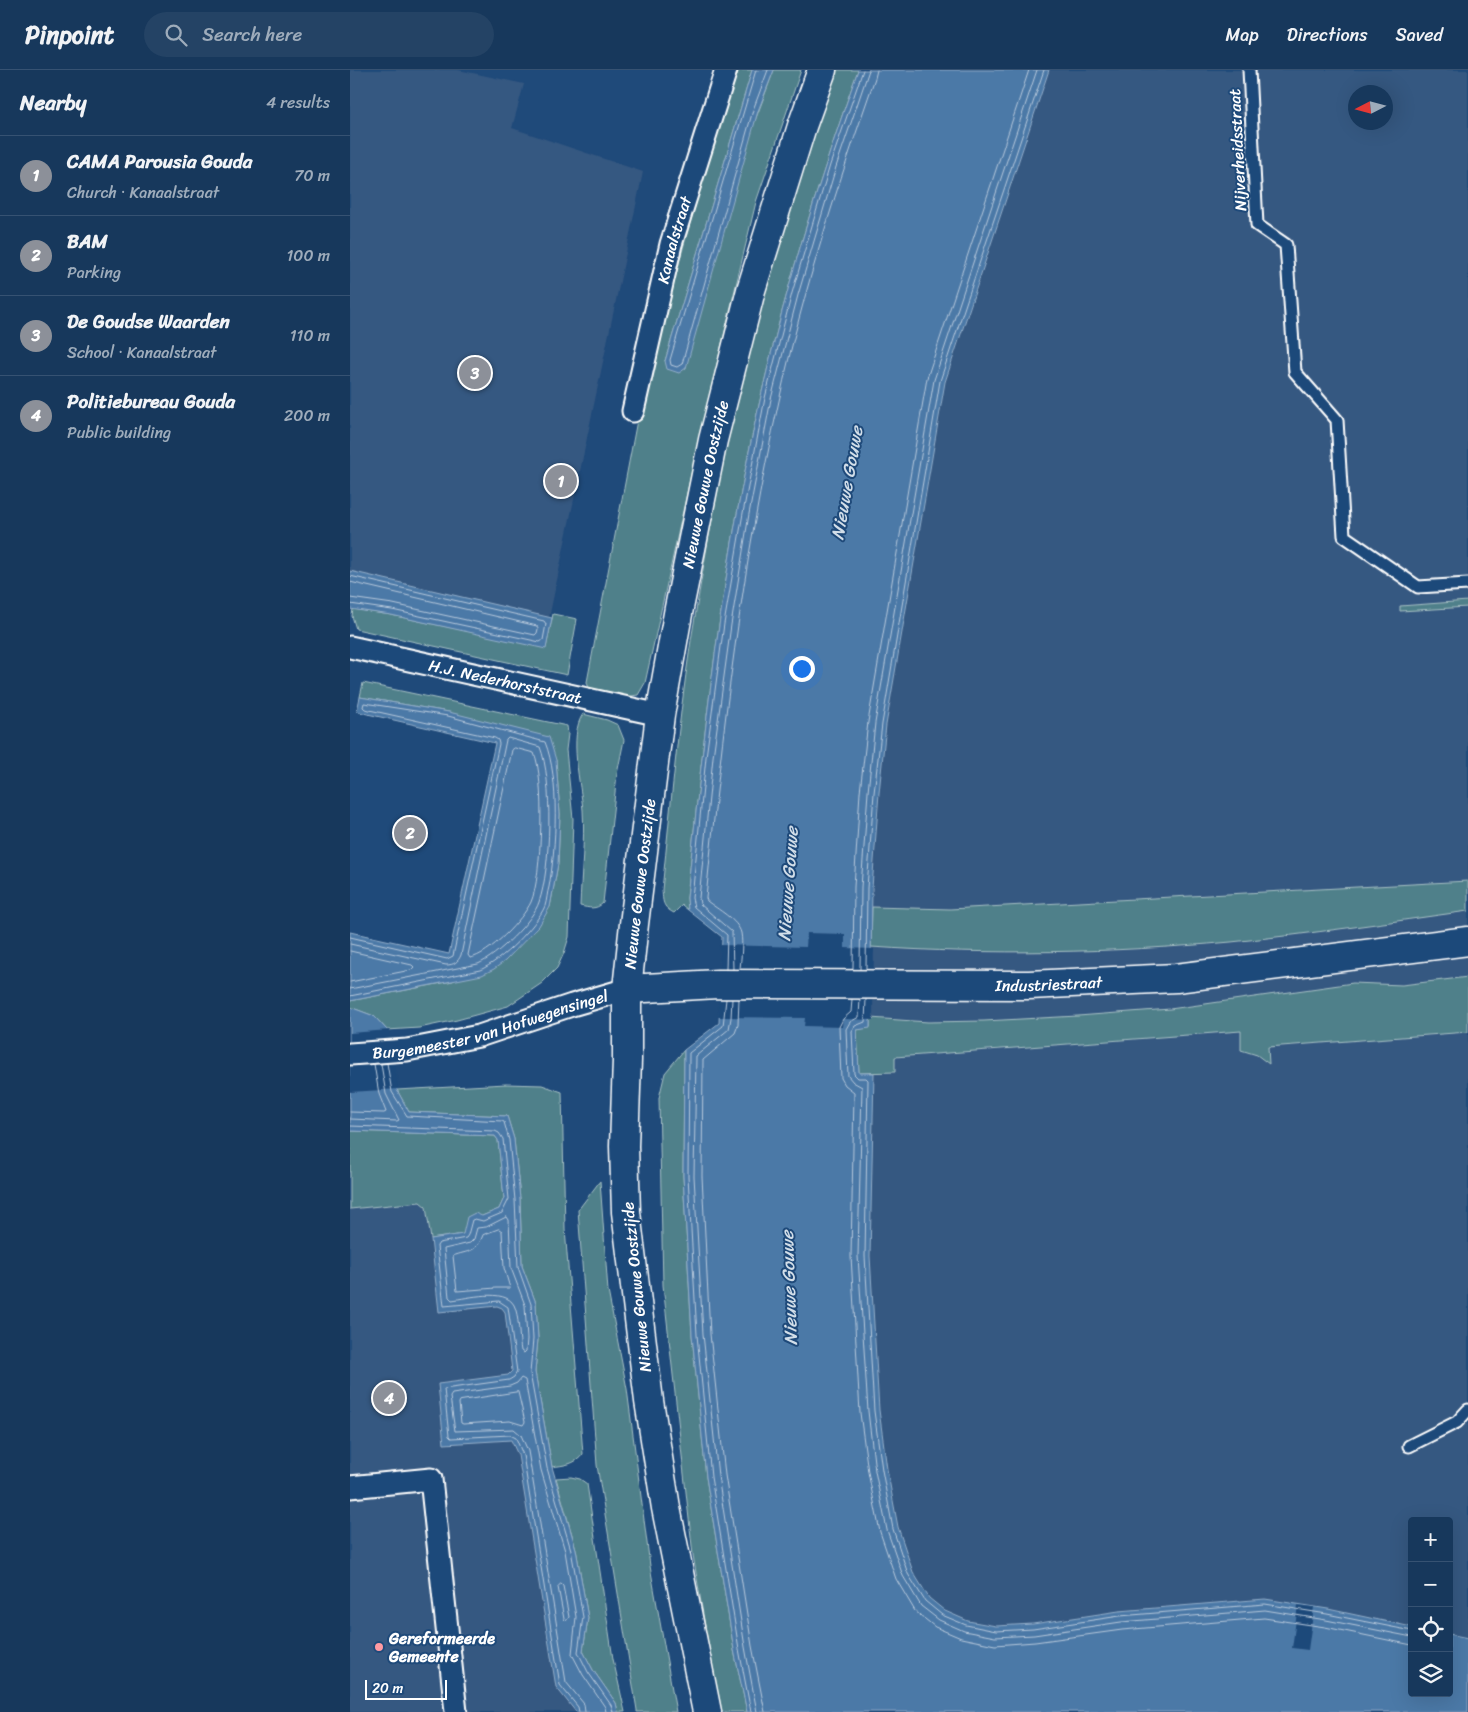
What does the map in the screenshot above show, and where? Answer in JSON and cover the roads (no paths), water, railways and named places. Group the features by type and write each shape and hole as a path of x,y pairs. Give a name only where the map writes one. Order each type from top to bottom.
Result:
{"main road":[{"name":"Nieuwe Gouwe Oostzijde","path":"707,1712 666,1508 650,1401 626,1212 624,1146 628,1060 628,989 634,924 660,715 678,608 713,440 751,290 802,126 822,70"},
{"name":"Industriestraat","path":"628,989 718,984 1030,985 1176,978 1468,941"}],"street":[{"name":"Kanaalstraat","path":"633,411 671,244 718,74"},
{"name":"H.J. Nederhorststraat","path":"350,646 660,715"},
{"name":"Burgemeester van Hofwegensingel","path":"350,1054 407,1050 479,1036 572,1005 628,989"},
{"path":"350,1487 431,1479 456,1712"}],"lane":[{"name":"Nijverheidsstraat","path":"1249,70 1257,225 1286,245 1295,372 1337,420 1344,536 1418,587 1468,584"},
{"path":"1409,1446 1457,1422 1468,1410"}],"water":[{"path":"752,70 774,70 758,111 686,368 679,373 667,369 665,361"},
{"name":"Nieuwe Gouwe","path":"858,70 1049,70 945,382 886,725 872,888 870,1028 857,1030 859,1073 874,1073 870,1256 879,1410 887,1469 898,1527 913,1572 929,1598 945,1611 968,1621 996,1626 1033,1624 1119,1611 1265,1599 1328,1609 1408,1626 1408,1697 1453,1697 1453,1635 1468,1638 1468,1712 747,1712 734,1650 706,1477 692,1335 683,1176 684,1050 719,1023 722,937 688,910 687,898 716,646 736,520 771,355 793,273 830,151"},
{"path":"350,571 552,618 546,649 391,615 350,609"},
{"path":"360,697 449,712 549,737 556,760 560,814 558,864 550,907 539,926 505,961 482,975 350,1001 350,932 449,954 495,743 357,711"},
{"path":"350,1007 374,1016 387,1030 397,1090 409,1112 507,1116 514,1139 520,1199 522,1266 536,1303 538,1339 535,1372 552,1467 576,1549 588,1618 583,1651 593,1670 616,1703 618,1712 576,1712 556,1687 518,1455 511,1440 444,1444 438,1384 508,1375 512,1371 505,1312 502,1308 497,1306 439,1312 431,1239 463,1234 467,1217 475,1213 482,1216 499,1209 504,1198 498,1140 495,1136 350,1131"}],"place":[{"name":"De Goudse Waarden","path":"475,373"},
{"name":"CAMA Parousia Gouda","path":"561,481"},
{"name":"BAM","path":"410,833"},
{"name":"Politiebureau Gouda","path":"389,1398"},
{"name":"Gereformeerde Gemeente","path":"379,1647"}]}
